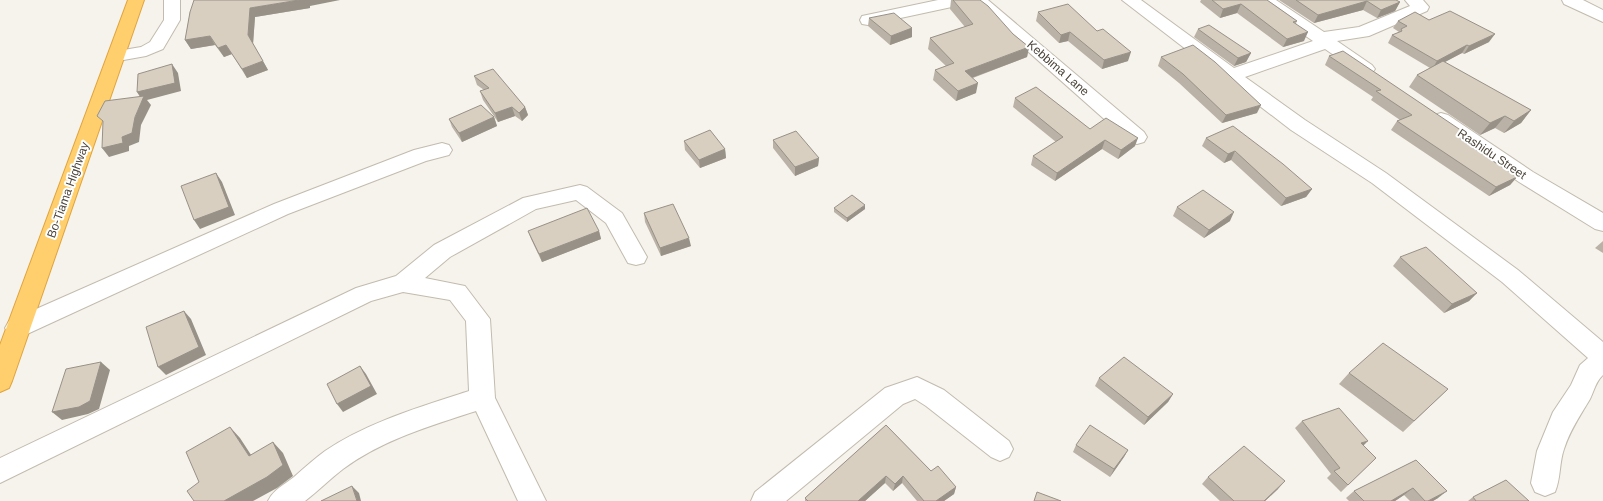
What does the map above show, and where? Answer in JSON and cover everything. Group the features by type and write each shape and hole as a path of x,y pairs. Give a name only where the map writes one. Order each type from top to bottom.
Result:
{"highway":[{"name":"Bo-Tiama Highway","path":"0,381 17,328 118,56 136,0"}],"street":[{"path":"118,56 146,51 157,45 172,20 172,0"},
{"path":"868,20 961,0"},
{"name":"Kebbima Lane","path":"978,0 1137,137"},
{"path":"1130,0 1298,125 1379,178 1504,272 1603,357"},
{"path":"1264,0 1378,76"},
{"path":"1232,76 1323,40 1363,32 1421,7 1413,0"},
{"path":"1570,0 1603,17"},
{"name":"Rashidu Street","path":"1423,107 1526,177 1603,223"},
{"path":"17,328 281,209 421,154 442,150"},
{"path":"0,471 364,294 404,283 442,252 530,203 580,192 614,218 636,257"},
{"path":"404,283 457,292 478,319 482,398 532,501"},
{"path":"1544,483 1550,451 1562,420 1581,391 1589,372 1603,360"},
{"path":"765,501 894,396 917,388 935,398 1000,449"},
{"path":"282,501 294,495 334,460 383,432 482,398"}],"building":[{"path":"194,0 299,0 250,8 248,35 263,61 242,69 226,45 218,48 210,36 185,40 190,12"},
{"path":"953,0 980,0 988,6 1013,34 1029,47 965,71 978,83 958,91 935,70 954,63 930,38 973,24"},
{"path":"1212,0 1267,0 1297,21 1293,22 1308,32 1287,39 1241,4 1223,9"},
{"path":"1296,0 1396,0 1400,2 1381,10 1367,1 1318,15"},
{"path":"1068,4 1097,31 1103,29 1131,52 1104,60 1070,32 1061,35 1038,12"},
{"path":"1450,11 1495,34 1469,46 1467,45 1437,61 1392,35 1402,31 1401,29 1407,26 1398,21 1415,12 1429,20"},
{"path":"894,13 912,28 891,36 869,18"},
{"path":"1209,25 1251,53 1238,58 1198,29"},
{"path":"1193,45 1215,62 1261,105 1226,115 1183,74 1161,57"},
{"path":"1343,51 1468,135 1460,139 1517,177 1496,187 1397,121 1412,115 1376,91 1381,90 1329,56"},
{"path":"1443,61 1531,110 1514,121 1505,116 1490,123 1417,75"},
{"path":"172,64 175,83 137,92 138,74"},
{"path":"493,69 525,107 519,113 512,107 495,113 480,91 489,88 474,76"},
{"path":"1036,87 1090,129 1106,118 1138,138 1121,150 1105,140 1057,173 1033,156 1063,137 1015,98"},
{"path":"144,96 135,117 132,133 122,137 123,143 102,148 103,121 97,116 105,101"},
{"path":"481,105 494,117 459,133 449,119"},
{"path":"1233,126 1283,164 1312,189 1286,198 1235,151 1228,154 1206,138"},
{"path":"710,130 725,149 699,160 684,141"},
{"path":"796,131 819,158 795,167 773,140"},
{"path":"216,173 229,207 194,220 181,186"},
{"path":"1203,190 1234,212 1209,230 1177,207"},
{"path":"852,195 865,205 847,218 834,208"},
{"path":"673,204 689,238 660,248 644,213"},
{"path":"587,208 599,231 539,254 528,231"},
{"path":"1426,247 1477,293 1452,304 1400,257"},
{"path":"184,311 199,347 158,367 146,327"},
{"path":"1383,343 1448,389 1414,421 1349,373"},
{"path":"1124,357 1173,394 1148,417 1099,378"},
{"path":"101,362 90,401 79,407 52,412 66,369"},
{"path":"360,366 371,386 337,404 327,384"},
{"path":"1339,408 1368,441 1361,443 1376,458 1348,485 1334,471 1340,468 1302,421"},
{"path":"886,425 931,471 938,466 956,487 936,501 924,501 903,476 895,484 886,476 858,501 808,501 805,498"},
{"path":"1090,425 1128,450 1114,469 1076,445"},
{"path":"230,427 249,456 273,442 283,465 267,477 224,501 194,501 187,491 199,482 186,452"},
{"path":"1244,446 1285,481 1264,501 1234,501 1208,477"},
{"path":"1416,460 1447,491 1428,501 1425,501 1413,488 1391,501 1364,501 1354,491"},
{"path":"1506,480 1529,501 1476,501 1473,497"},
{"path":"352,486 357,501 321,501"},
{"path":"1037,492 1061,501 1034,501"}]}
